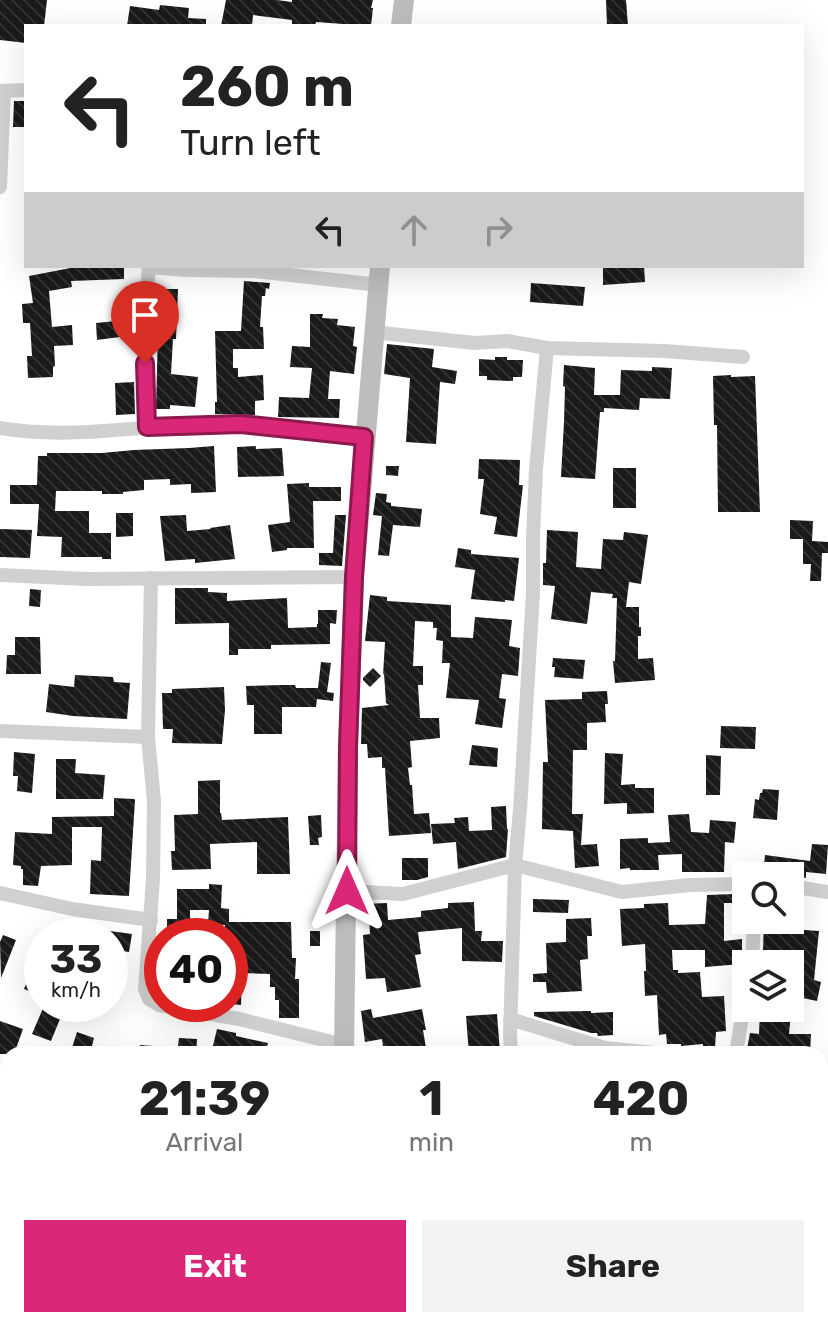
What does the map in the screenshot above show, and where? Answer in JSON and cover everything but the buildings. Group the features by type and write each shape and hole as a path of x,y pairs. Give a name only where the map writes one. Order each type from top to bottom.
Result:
{"street":[{"path":"401,24 404,0"},
{"path":"0,187 2,91 24,90"},
{"path":"147,427 144,331 149,268"},
{"path":"162,268 379,276 354,577 344,1046"},
{"path":"373,332 475,343 507,341 547,348 743,357"},
{"path":"511,1046 515,865 533,593 536,469 547,348"},
{"path":"0,428 65,433 241,424 364,437"},
{"path":"0,575 87,579 354,577"},
{"path":"151,578 148,737 154,801 151,918"},
{"path":"0,731 148,737"},
{"path":"347,891 403,894 515,865 622,892 732,884"},
{"path":"804,888 828,892"},
{"path":"0,893 72,909 144,919"},
{"path":"510,1019 598,1046"},
{"path":"248,1022 334,1046"},
{"path":"737,1046 741,1022"}],"route":[{"path":"145,363 147,427 241,424 364,437 354,577 347,891"}]}
